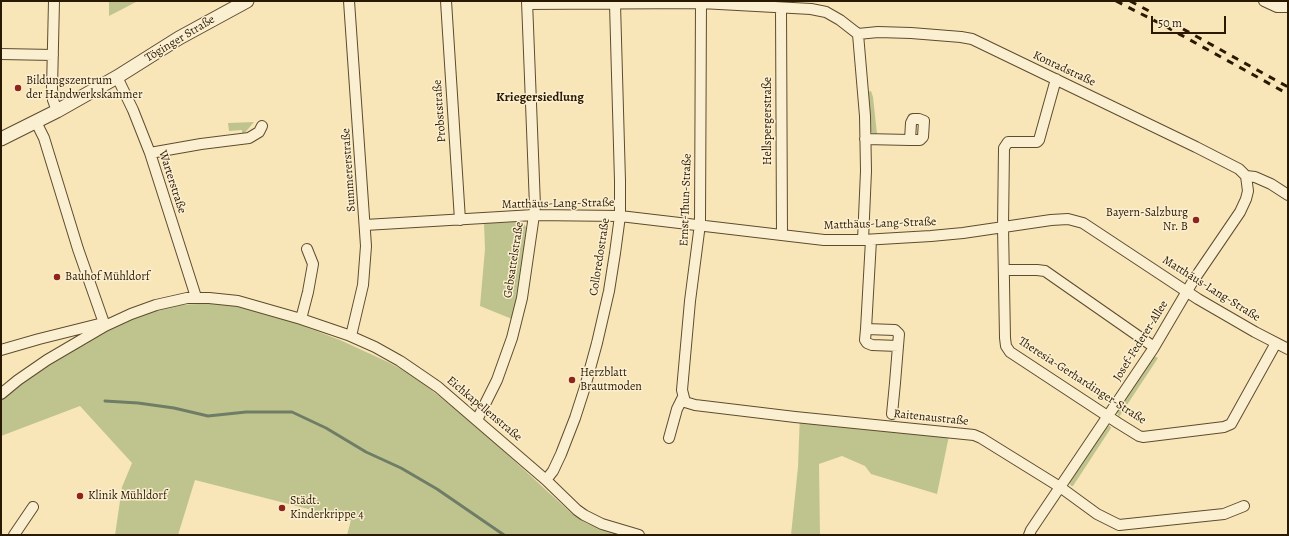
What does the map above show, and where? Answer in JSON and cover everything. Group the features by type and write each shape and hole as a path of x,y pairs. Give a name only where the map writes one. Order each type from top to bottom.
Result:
{"street":[{"path":"54,1 52,89 53,100 57,111"},
{"name":"Töginger Straße","path":"1,138 57,111 117,77 232,5 247,1"},
{"name":"Summererstraße","path":"349,1 366,225 366,258 363,285 351,336"},
{"name":"Probststraße","path":"446,1 460,220"},
{"path":"1264,1 1277,7 1288,7"},
{"path":"527,3 615,4 701,2 781,8 818,6 858,34 865,116 867,240 865,340 867,343 872,345 898,346"},
{"name":"Ernst-Thun-Straße","path":"669,438 677,409 684,400 682,390 700,224 701,2"},
{"name":"Gebsattelstraße","path":"477,420 497,380 512,338 522,298 534,215 535,206 527,3"},
{"name":"Colloredostraße","path":"546,480 553,471 564,447 587,380 609,291 620,216 620,146 615,4"},
{"name":"Hellspergerstraße","path":"781,8 782,235"},
{"name":"Konradstraße","path":"858,34 878,32 911,33 972,39 1240,169 1246,176 1255,177 1271,184 1288,195"},
{"path":"1,54 53,55"},
{"name":"Warterstraße","path":"117,77 133,110 150,153 196,298"},
{"name":"Theresia-Gerhardinger-Straße","path":"1056,79 1039,140 1037,142 1008,142 1004,148 1003,227 1005,338 1006,346 1010,352 1108,417 1143,437 1224,427 1231,424 1276,343"},
{"path":"1,394 47,360 105,326 78,249 44,138 36,122"},
{"path":"150,153 201,144 249,138 259,132 262,126"},
{"path":"865,138 910,140"},
{"name":"Josef-Federer-Allee","path":"1030,535 1031,530 1108,417 1154,347 1187,292 1240,212 1248,191 1246,176"},
{"name":"Matthäus-Lang-Straße","path":"366,225 534,215 620,216 700,224 824,240 867,240 931,236 1051,220 1077,221 1083,223 1108,239 1187,292 1288,349"},
{"path":"301,319 313,264 307,249"},
{"path":"1004,270 1045,271 1154,347"},
{"name":"Eichkapellenstraße","path":"1,350 99,324 105,326 156,305 196,298 222,298 238,301 301,319 351,336 400,361 438,387 546,480 584,515 602,524 639,535"},
{"path":"866,329 898,331 899,334 892,414"},
{"name":"Raitenaustraße","path":"684,400 695,406 974,435 1060,487 1097,514 1119,525 1224,514 1244,506"},
{"path":"14,535 34,507"}],"green space":[{"path":"109,1 138,1 109,16"},
{"path":"871,91 877,134 872,133 870,130 868,92"},
{"path":"254,122 243,135 242,130 229,131 228,123"},
{"path":"484,223 523,223 526,227 526,231 518,293 512,319 480,306 485,249"},
{"path":"219,303 293,322 340,340 388,362 414,376 470,421 570,512 586,523 619,535 347,535 351,520 195,480 178,535 115,535 122,487 132,463 80,406 1,436 1,401 33,375 127,320 176,305"},
{"path":"1152,355 1158,358 1119,417 1116,410"},
{"path":"800,413 950,431 937,494 871,474 865,466 842,456 819,464 820,535 791,535 798,467"},
{"path":"1106,426 1110,426 1111,428 1073,486 1071,486 1069,482"}],"waterway":[{"path":"105,401 138,403 174,408 208,416 246,412 292,412 326,428 366,452 401,468 437,489 504,535"}],"railway":[{"path":"1116,1 1163,25 1288,94"},
{"path":"1130,1 1149,11"},
{"path":"1183,29 1288,87"}],"place":[{"name":"Bildungszentrum der Handwerkskammer","path":"18,88"},
{"name":"Bayern-Salzburg Nr. B","path":"1196,220"},
{"name":"Bauhof Mühldorf","path":"57,277"},
{"name":"Herzblatt Brautmoden","path":"572,380"},
{"name":"Klinik Mühldorf","path":"80,496"},
{"name":"Städt. Kinderkrippe 4","path":"282,508"}],"district":[{"name":"Kriegersiedlung","path":"540,98"}]}
